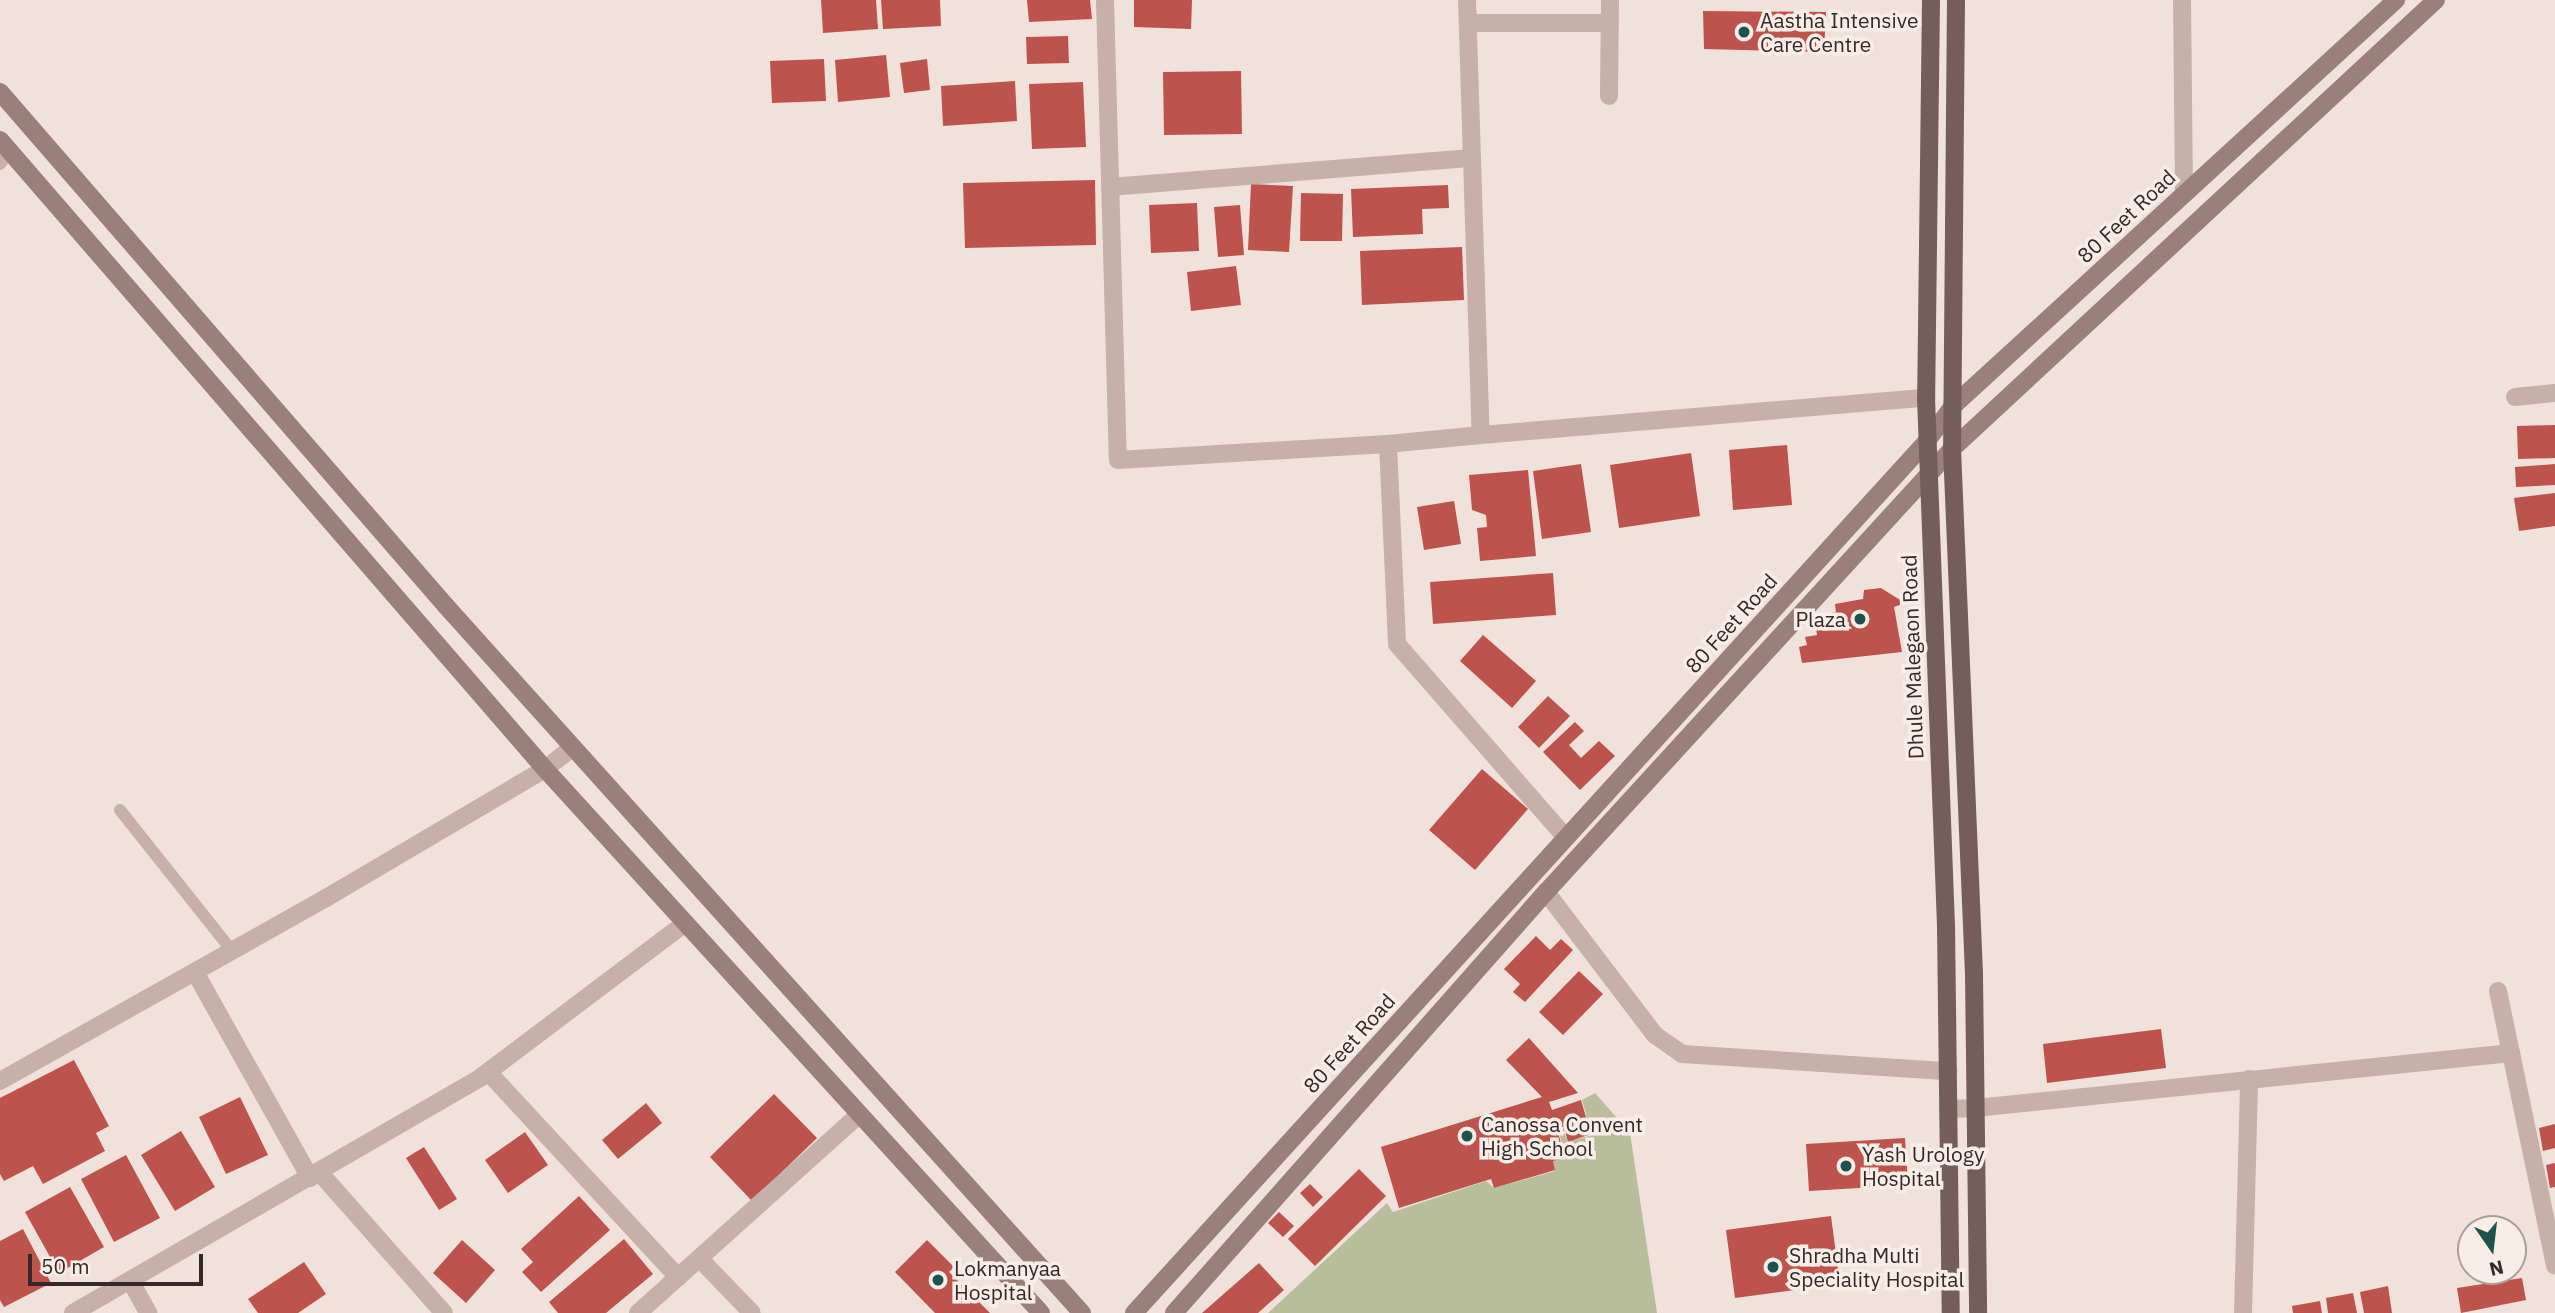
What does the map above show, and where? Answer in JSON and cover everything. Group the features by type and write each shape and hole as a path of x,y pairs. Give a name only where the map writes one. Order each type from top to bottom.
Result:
{"main road":[{"name":"Dhule Malegaon Road","path":"1931,0 1927,477 1946,925 1951,1313"},
{"path":"1956,0 1952,449 1974,975 1978,1313"},
{"name":"80 Feet Road","path":"1134,1313 1927,441 1952,406 2396,0"},
{"path":"1174,1313 1546,892 1952,449 2436,0"},
{"path":"0,92 15,113 572,748 1082,1313"},
{"path":"3,152 545,769 1041,1313"}],"street":[{"path":"1105,0 1118,460 1388,444 1926,398"},
{"path":"1467,0 1481,435"},
{"path":"1609,96 1610,0"},
{"path":"2182,0 2184,194"},
{"path":"1468,23 1610,23"},
{"path":"1110,187 1472,158"},
{"path":"2515,397 2555,393"},
{"path":"1388,444 1397,644 1566,838"},
{"path":"0,1081 232,951 545,769 572,748"},
{"path":"1546,892 1655,1034 1682,1054 1948,1071"},
{"path":"73,1313 315,1176 488,1072 685,923"},
{"path":"195,972 315,1176 439,1311"},
{"path":"2498,991 2555,1266"},
{"path":"1948,1109 2511,1053"},
{"path":"488,1072 678,1277"},
{"path":"2243,1313 2249,1079"},
{"path":"638,1313 859,1115"},
{"path":"699,1258 752,1313"},
{"path":"130,1280 148,1313"}],"lane":[{"path":"120,810 232,951"}],"green space":[{"path":"1595,1093 1630,1133 1657,1313 1268,1313 1387,1203 1393,1212 1486,1181 1494,1188 1555,1171 1553,1161 1565,1158 1559,1132 1564,1132 1568,1142 1592,1135 1582,1100"}],"building":[{"path":"821,0 876,0 878,29 823,33"},
{"path":"881,0 940,0 941,26 883,29"},
{"path":"1027,0 1090,0 1092,19 1029,22"},
{"path":"1134,0 1192,0 1191,29 1134,27"},
{"path":"1703,11 1826,12 1824,52 1704,49"},
{"path":"1068,36 1069,63 1027,64 1026,37"},
{"path":"886,55 890,97 838,102 835,60"},
{"path":"824,59 826,101 772,103 770,61"},
{"path":"927,59 930,90 904,93 900,63"},
{"path":"1241,71 1242,134 1164,135 1163,72"},
{"path":"1015,81 1017,121 943,126 941,86"},
{"path":"1083,82 1086,147 1032,149 1029,84"},
{"path":"1095,180 1096,245 965,248 963,183"},
{"path":"1251,184 1293,186 1289,252 1248,250"},
{"path":"1448,185 1449,208 1422,209 1423,234 1353,237 1351,189"},
{"path":"1301,193 1343,194 1342,241 1300,241"},
{"path":"1197,203 1199,251 1151,253 1149,205"},
{"path":"1240,205 1244,255 1218,257 1214,207"},
{"path":"1462,247 1464,300 1362,305 1360,251"},
{"path":"1236,266 1241,305 1191,311 1187,272"},
{"path":"2555,425 2555,458 2518,459 2517,426"},
{"path":"1787,445 1792,505 1733,510 1729,450"},
{"path":"1691,453 1700,516 1619,528 1610,465"},
{"path":"1581,464 1591,532 1542,539 1533,471"},
{"path":"2555,464 2555,485 2516,487 2515,467"},
{"path":"1528,470 1536,556 1480,561 1477,528 1487,527 1486,515 1472,510 1469,475"},
{"path":"2555,493 2555,526 2519,531 2514,498"},
{"path":"1454,501 1461,544 1424,550 1417,507"},
{"path":"1553,573 1556,615 1433,624 1430,582"},
{"path":"1881,588 1905,603 1894,607 1902,652 1802,663 1799,647 1807,645 1805,637 1817,635 1816,629 1827,626 1825,614 1836,612 1835,604 1863,599 1864,590"},
{"path":"1483,635 1536,681 1512,708 1460,661"},
{"path":"1548,696 1570,716 1539,748 1518,727"},
{"path":"1575,722 1584,731 1569,745 1581,758 1599,741 1615,756 1580,790 1543,752"},
{"path":"1482,769 1528,809 1475,870 1429,830"},
{"path":"1536,936 1550,950 1561,939 1573,950 1525,1002 1513,992 1520,984 1504,969"},
{"path":"1579,971 1603,994 1563,1035 1539,1012"},
{"path":"2161,1029 2166,1068 2047,1083 2043,1044"},
{"path":"1529,1038 1578,1093 1549,1102 1552,1110 1581,1100 1591,1134 1568,1142 1565,1131 1558,1132 1565,1158 1553,1161 1555,1170 1494,1188 1491,1179 1399,1208 1381,1147 1542,1097 1506,1060"},
{"path":"74,1060 109,1126 96,1133 105,1151 43,1184 33,1166 4,1181 0,1174 0,1098"},
{"path":"774,1094 817,1138 752,1201 710,1157"},
{"path":"240,1097 268,1155 226,1174 199,1117"},
{"path":"646,1103 662,1123 618,1159 602,1140"},
{"path":"2555,1124 2555,1148 2543,1151 2539,1128"},
{"path":"181,1131 215,1187 175,1211 141,1155"},
{"path":"525,1132 548,1165 508,1193 485,1160"},
{"path":"1905,1138 1908,1185 1809,1191 1806,1144"},
{"path":"424,1147 457,1199 439,1210 406,1158"},
{"path":"126,1155 160,1218 114,1242 81,1179"},
{"path":"2555,1163 2555,1187 2550,1188 2546,1165"},
{"path":"1359,1169 1386,1196 1315,1266 1288,1239"},
{"path":"1310,1184 1323,1197 1313,1207 1300,1193"},
{"path":"70,1187 104,1247 59,1273 25,1212"},
{"path":"579,1196 610,1230 541,1292 522,1272 533,1262 521,1249"},
{"path":"1279,1212 1294,1226 1283,1237 1268,1223"},
{"path":"1831,1216 1840,1284 1735,1298 1726,1230"},
{"path":"23,1229 51,1283 4,1307 0,1300 0,1241"},
{"path":"624,1239 653,1274 606,1313 558,1313 549,1302"},
{"path":"462,1240 495,1270 466,1303 433,1273"},
{"path":"927,1240 954,1267 949,1272 990,1313 935,1313 895,1272"},
{"path":"304,1262 326,1294 298,1313 258,1313 248,1299"},
{"path":"1259,1263 1284,1290 1258,1313 1202,1313"},
{"path":"2476,1285 2523,1285 2526,1300 2461,1313 2457,1288"},
{"path":"2388,1286 2392,1313 2364,1313 2360,1292"},
{"path":"2353,1293 2357,1313 2328,1313 2326,1298"},
{"path":"2320,1301 2322,1313 2293,1313 2292,1306"}],"place":[{"name":"Aastha Intensive Care Centre","path":"1744,32"},
{"name":"Plaza","path":"1860,619"},
{"name":"Canossa Convent High School","path":"1467,1136"},
{"name":"Yash Urology Hospital","path":"1846,1166"},
{"name":"Shradha Multi Speciality Hospital","path":"1773,1267"},
{"name":"Lokmanyaa Hospital","path":"938,1280"}]}
